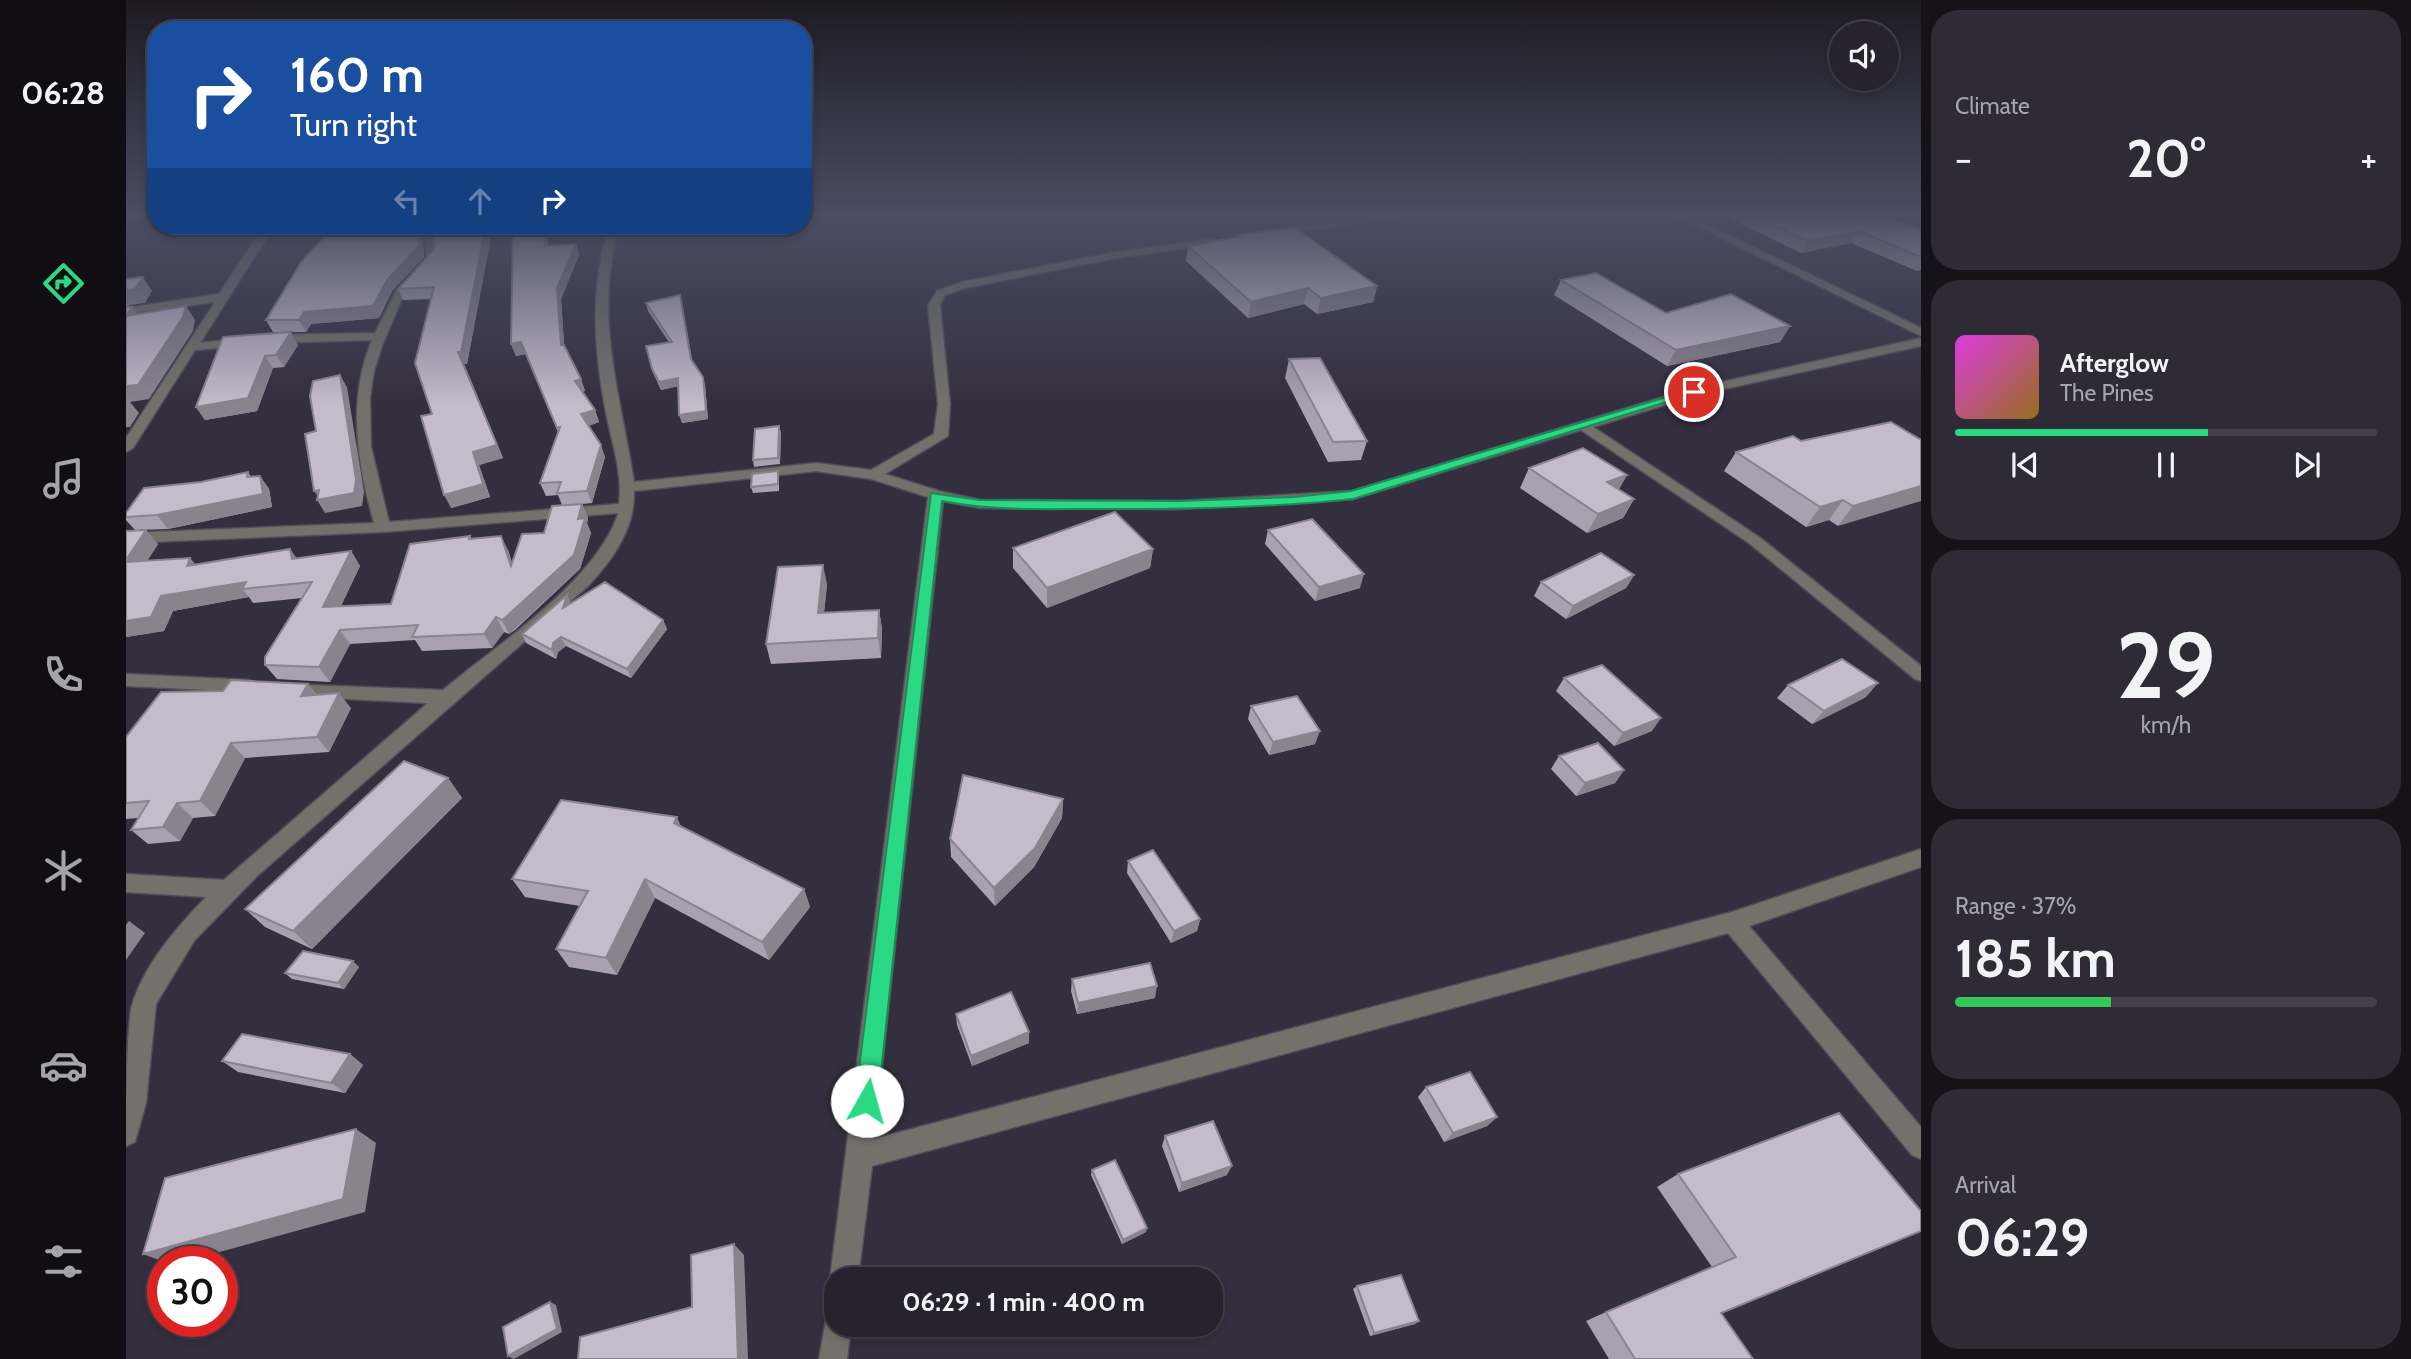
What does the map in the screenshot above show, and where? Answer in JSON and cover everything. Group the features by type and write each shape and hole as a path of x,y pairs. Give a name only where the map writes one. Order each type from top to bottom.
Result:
{"street":[{"path":"126,448 146,406 191,347 236,278"},
{"path":"383,527 371,488 363,440 363,382 379,336 401,291 413,278"},
{"path":"129,1119 142,1009 174,951 229,889 574,588 607,553 628,508 630,487 612,407 605,347 603,278"},
{"path":"873,475 941,436 944,404 934,304 942,293 962,285 997,278"},
{"path":"1811,278 1921,332"},
{"path":"126,311 224,297"},
{"path":"191,347 290,337 316,340 379,336"},
{"path":"630,487 816,467 873,475 936,495 980,504 1180,505 1294,501 1353,495 1694,392 1921,342"},
{"path":"1583,426 1754,540 1921,675"},
{"path":"846,1267 936,495"},
{"path":"126,538 383,527 628,508"},
{"path":"126,680 446,697"},
{"path":"860,1156 1732,922 1921,858"},
{"path":"126,883 229,889"},
{"path":"1732,922 1921,1146"},
{"path":"833,1359 836,1337"}],"building":[{"path":"142,278 135,289 126,290 126,279"},
{"path":"291,278 388,278 373,306 304,312 299,320 266,320"},
{"path":"408,278 476,278 461,352 458,352 497,445 473,452 483,484 444,495 421,416 432,414 415,363 434,287 398,289"},
{"path":"512,278 561,278 557,288 561,345 564,345 581,379 575,381 595,410 581,414 601,445 587,491 557,493 561,482 540,483 560,427 557,428 521,342 511,344"},
{"path":"1224,278 1366,278 1377,286 1321,298 1308,288 1251,302"},
{"path":"1605,278 1666,313 1731,294 1790,326 1676,350 1561,280"},
{"path":"680,295 691,359 703,377 706,411 679,415 678,378 659,382 652,369 646,346 672,342 646,303"},
{"path":"186,306 183,317 138,385 126,386 126,316"},
{"path":"291,332 276,355 265,356 248,398 196,407 223,337"},
{"path":"1320,358 1367,441 1333,442 1289,359"},
{"path":"340,375 356,479 354,493 317,500 319,490 314,491 305,434 316,431 310,396 313,381"},
{"path":"1891,422 1921,440 1921,486 1853,506 1843,500 1820,507 1736,452 1793,436 1801,441"},
{"path":"779,426 778,458 753,460 755,429"},
{"path":"1583,448 1627,475 1607,482 1634,499 1598,514 1529,468"},
{"path":"778,471 778,484 751,487 752,474"},
{"path":"248,472 247,477 260,476 263,494 157,515 126,517 126,513 144,488 201,482"},
{"path":"582,504 578,519 585,518 574,555 502,620 496,617 484,634 412,637 418,625 340,630 319,667 265,665 265,657 312,582 242,589 246,582 161,596 151,617 126,621 126,562 190,558 187,566 290,549 292,559 351,551 323,607 391,604 410,544 470,536 469,539 501,536 511,566 522,534 544,533 552,506"},
{"path":"1115,512 1153,549 1047,588 1013,548"},
{"path":"1312,519 1364,574 1319,587 1268,530"},
{"path":"146,530 126,560 126,531"},
{"path":"1601,553 1634,575 1573,606 1541,582"},
{"path":"823,565 818,613 879,610 878,638 766,644 778,567"},
{"path":"605,582 663,620 627,669 561,637 553,643 552,650 522,634 567,595 563,608"},
{"path":"1842,659 1878,683 1824,711 1788,685"},
{"path":"1602,665 1661,718 1623,733 1564,678"},
{"path":"231,680 308,684 301,696 339,693 317,737 231,743 200,801 177,803 163,827 131,830 149,801 126,803 126,737 161,692 223,691"},
{"path":"1297,696 1320,731 1273,742 1251,706"},
{"path":"1598,743 1624,770 1585,783 1559,756"},
{"path":"404,761 448,778 293,931 245,909"},
{"path":"963,775 1063,799 1035,848 994,888 950,839"},
{"path":"561,800 677,817 674,823 804,889 762,942 645,879 606,958 556,949 588,891 512,879"},
{"path":"1153,850 1200,919 1174,931 1128,861"},
{"path":"303,951 353,961 338,983 285,973"},
{"path":"1150,963 1157,986 1078,1003 1072,979"},
{"path":"1011,992 1029,1032 971,1056 956,1014"},
{"path":"242,1034 350,1054 331,1083 222,1061"},
{"path":"1470,1072 1497,1117 1453,1133 1426,1087"},
{"path":"1839,1113 1921,1211 1921,1231 1721,1313 1753,1359 1635,1359 1606,1312 1736,1257 1678,1174"},
{"path":"1213,1121 1232,1166 1182,1183 1165,1136"},
{"path":"356,1129 343,1199 172,1246 147,1246 147,1253 143,1254 165,1178"},
{"path":"1115,1160 1147,1228 1123,1240 1092,1170"},
{"path":"734,1244 738,1359 578,1359 580,1337 692,1307 691,1255"},
{"path":"1401,1275 1419,1321 1374,1333 1357,1286"},
{"path":"550,1302 557,1329 508,1356 503,1327"}],"route":[{"path":"867,1101 936,495 980,504 1180,505 1294,501 1353,495 1694,392"}]}
